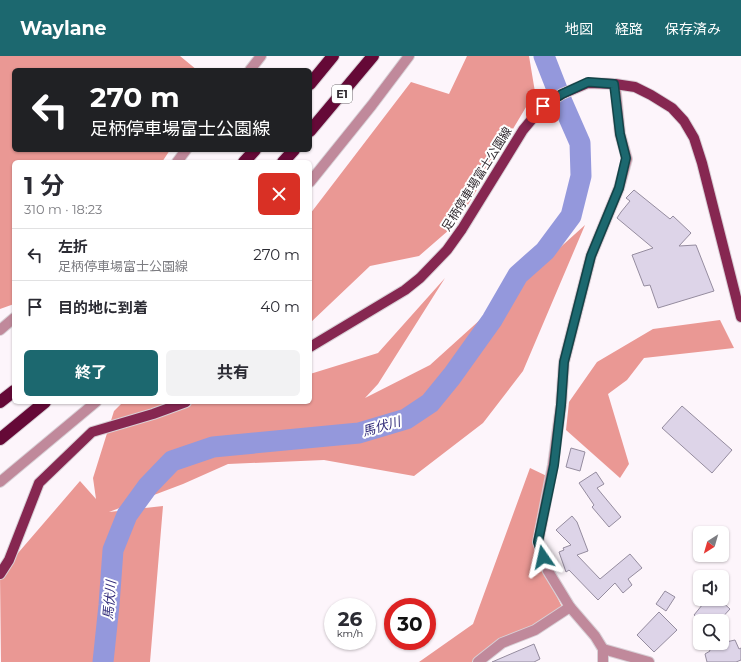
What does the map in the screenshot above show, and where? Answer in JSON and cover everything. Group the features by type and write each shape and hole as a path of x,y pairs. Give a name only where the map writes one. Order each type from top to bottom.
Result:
{"highway":[{"name":"E1","path":"312,82 333,56"},
{"name":"E1","path":"312,129 373,56"},
{"path":"246,160 253,152"},
{"path":"285,160 292,152"},
{"path":"0,402 12,393"},
{"path":"0,438 42,404"}],"main road":[{"name":"足柄停車場富士公園線","path":"312,346 406,290 436,263 462,229 523,130 543,106 562,94 588,82 635,87 672,108 684,121 694,138 702,163 741,317"},
{"path":"0,574 9,560 39,483 92,432 153,414 180,404"}],"street":[{"path":"252,68 261,56"},
{"path":"312,180 409,56"},
{"path":"602,662 603,649 595,636 570,607 548,571 538,542 554,465 564,362 591,256 619,188 626,158 620,134 614,84"},
{"path":"178,160 184,152"},
{"path":"0,330 12,320"},
{"path":"0,482 94,404"},
{"path":"478,662 502,644 534,630 570,607"},
{"path":"603,649 649,662"}],"shaded area":[{"path":"0,56 180,56 195,68 12,68 12,152 169,152 163,160 12,160 12,305 0,309"},
{"path":"467,56 529,56 535,92 457,223 419,256 370,266 312,321 312,211 411,82 449,94"},
{"path":"585,225 523,371 483,423 414,476 324,460 228,464 183,484 109,512 163,506 150,662 1,662 0,574 80,481 96,499 93,478 114,411 121,404 312,404 312,373 378,353 445,278 378,384 365,398 430,365"},
{"path":"720,320 734,348 644,358 627,380 608,394 629,464 620,478 566,430 569,402 597,362 653,329"},
{"path":"530,468 551,478 538,558 564,611 481,662 419,662 473,624"}],"building":[{"path":"634,190 670,219 673,216 691,233 679,246 696,245 714,291 658,308 650,285 644,286 632,255 653,248 617,218 630,201 626,198"},
{"path":"682,406 732,450 712,473 662,428"},
{"path":"571,448 585,452 580,471 566,467"},
{"path":"596,472 604,484 597,488 621,517 609,527 592,507 594,505 579,483"},
{"path":"572,516 577,522 588,551 577,555 600,579 630,554 642,568 628,579 632,585 623,593 615,583 598,600 569,570 566,572 559,552 564,550 563,548 571,545 556,530"},
{"path":"665,591 675,597 666,611 656,604"},
{"path":"701,606 727,606 730,609 725,614 695,614"},
{"path":"659,612 677,630 654,652 637,635"},
{"path":"735,640 739,649 741,648 741,660 736,662 707,662 705,654 710,650 729,650 729,641"},
{"path":"534,644 540,659 534,662 492,662"}],"waterway":[{"name":"馬伏川","path":"103,662 113,550 127,515 148,486 172,461 213,447 359,433 406,419 430,403 452,376 492,320 518,275 545,251 571,216 581,176 580,143 544,56"}],"route":[{"path":"543,106 562,94 588,82 614,84 620,134 626,158 619,188 591,256 564,362 554,465 538,542 543,557"}]}
